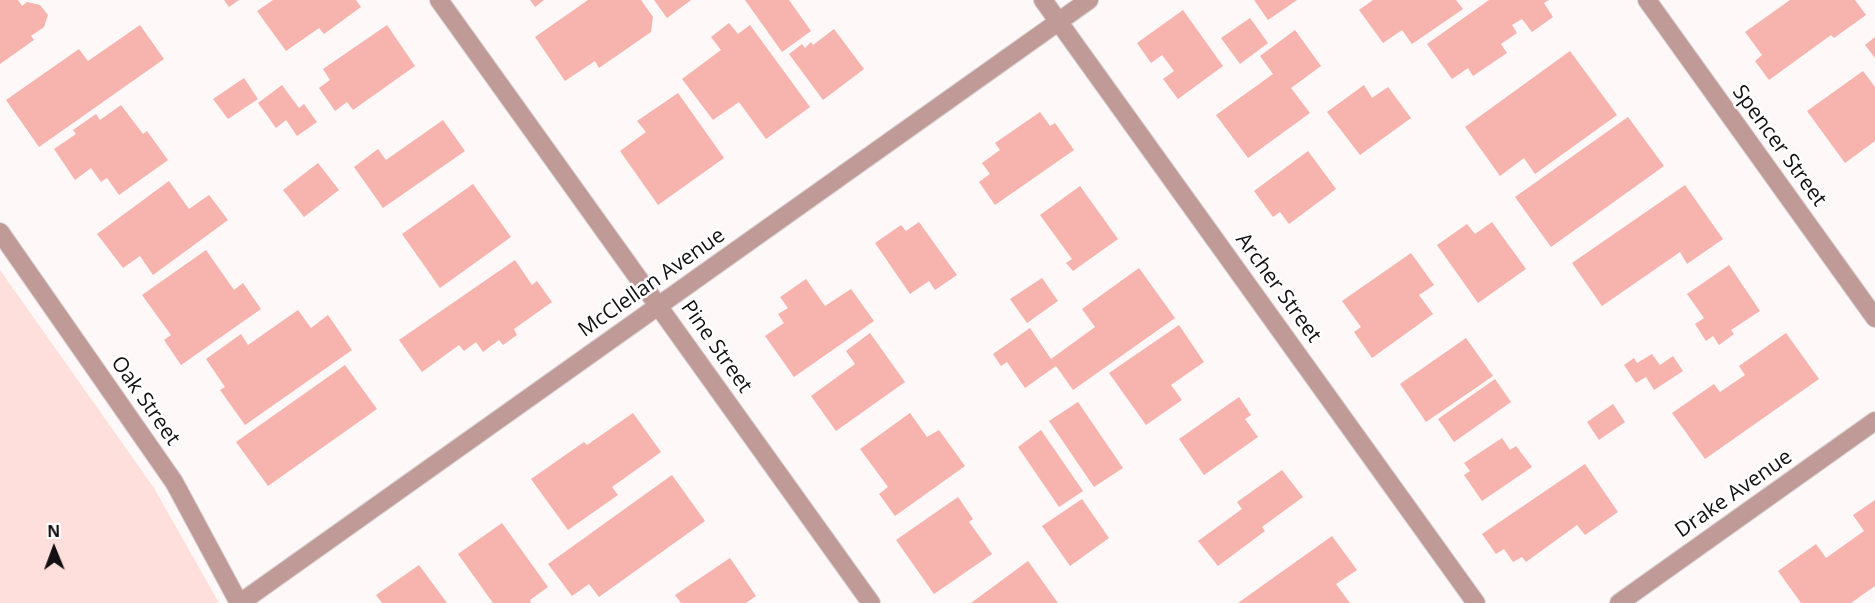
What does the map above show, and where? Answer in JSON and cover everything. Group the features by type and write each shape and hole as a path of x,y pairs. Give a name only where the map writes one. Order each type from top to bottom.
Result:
{"street":[{"name":"Pine Street","path":"440,0 871,603"},
{"name":"Archer Street","path":"1043,0 1476,603"},
{"name":"McClellan Avenue","path":"240,603 1089,0"},
{"name":"Spencer Street","path":"1647,0 1875,318"},
{"name":"Oak Street","path":"0,232 174,482 240,603"},
{"name":"Drake Avenue","path":"1619,603 1875,422"}],"shaded area":[{"path":"0,270 154,488 219,603 0,603"}],"building":[{"path":"0,0 18,0 22,6 27,2 40,5 48,15 44,27 31,36 34,40 0,64"},
{"path":"224,0 239,0 229,7"},
{"path":"273,0 356,0 361,7 324,34 319,28 286,51 257,11"},
{"path":"530,0 544,0 535,7"},
{"path":"588,0 641,0 653,17 651,32 599,68 595,61 565,81 535,37"},
{"path":"654,0 691,0 667,18"},
{"path":"745,0 789,0 811,31 782,52"},
{"path":"1254,0 1297,0 1268,20"},
{"path":"1373,0 1456,0 1463,9 1412,44 1402,30 1383,43 1359,10"},
{"path":"1489,0 1549,0 1544,3 1553,17 1532,32 1522,19 1512,25 1517,33 1501,44 1507,53 1473,76 1468,68 1452,79 1427,44"},
{"path":"1790,0 1855,0 1866,15 1834,38 1831,35 1769,80 1755,61 1762,55 1745,32"},
{"path":"1183,10 1223,66 1178,99 1163,79 1174,71 1162,55 1151,63 1137,43"},
{"path":"1250,18 1268,43 1240,64 1221,38"},
{"path":"729,23 738,34 750,25 810,107 766,139 739,102 713,120 682,79 721,50 711,37"},
{"path":"140,25 164,59 39,147 6,100 79,49 88,61"},
{"path":"387,25 415,66 353,110 347,102 335,111 319,88 330,80 323,69"},
{"path":"834,29 864,69 823,100 789,54 802,44 805,48 811,42 813,45"},
{"path":"1295,30 1321,66 1291,88 1310,113 1248,158 1216,115 1273,74 1260,56"},
{"path":"1875,37 1875,58 1865,45"},
{"path":"1570,51 1617,115 1535,174 1524,158 1500,176 1465,127"},
{"path":"1863,71 1875,87 1875,141 1845,163 1807,111"},
{"path":"244,78 258,99 228,119 213,99"},
{"path":"282,85 299,108 304,104 317,122 297,136 286,120 276,128 258,103"},
{"path":"1364,85 1372,98 1388,87 1411,118 1360,155 1327,112"},
{"path":"678,93 724,158 658,205 620,151 646,132 637,121"},
{"path":"121,105 143,134 147,131 168,160 119,195 107,178 101,182 91,168 75,180 54,149 76,134 73,130 96,114 100,120"},
{"path":"1040,112 1050,126 1055,123 1074,150 995,205 979,182 990,174 982,163 1000,150 995,143"},
{"path":"1628,117 1664,166 1551,247 1515,197"},
{"path":"443,120 465,151 383,208 354,167 378,149 386,160"},
{"path":"1308,151 1336,189 1289,224 1280,212 1273,217 1254,191"},
{"path":"318,163 339,190 304,217 283,190"},
{"path":"169,181 189,209 209,195 228,220 153,275 140,256 123,268 97,234"},
{"path":"473,184 511,237 440,288 402,234"},
{"path":"1685,185 1723,239 1687,264 1680,252 1602,306 1572,263"},
{"path":"1080,186 1118,239 1073,271 1066,263 1072,259 1040,215"},
{"path":"919,222 957,275 935,290 929,281 910,294 875,243 901,225 906,231"},
{"path":"1492,222 1526,269 1478,303 1437,245 1467,224 1475,234"},
{"path":"206,250 234,290 243,283 261,309 181,365 164,340 171,335 142,295"},
{"path":"1411,253 1434,285 1419,295 1433,314 1372,358 1354,332 1361,327 1342,301"},
{"path":"515,260 532,285 537,281 552,302 514,329 517,335 503,345 499,340 483,352 476,342 464,351 459,345 422,372 399,340"},
{"path":"1729,265 1760,311 1731,330 1734,334 1719,345 1713,336 1706,341 1695,324 1704,318 1687,294"},
{"path":"1139,268 1175,318 1073,390 1056,366 1025,388 1007,362 1001,366 993,354 1030,328 1051,359 1095,327 1082,309"},
{"path":"1042,278 1058,301 1027,323 1010,299"},
{"path":"806,279 825,306 851,289 874,321 794,377 765,336 784,323 778,314 788,308 780,297"},
{"path":"298,310 311,328 328,315 352,350 245,425 220,390 225,387 206,359 241,334 248,345"},
{"path":"1179,325 1204,362 1171,385 1182,400 1146,425 1109,373"},
{"path":"870,333 905,382 836,431 811,396 855,364 846,351"},
{"path":"1786,333 1819,379 1705,459 1672,413 1714,384 1720,392 1745,375 1739,366"},
{"path":"1466,338 1493,376 1426,422 1400,384"},
{"path":"1652,354 1660,365 1673,356 1683,371 1654,390 1646,377 1636,383 1624,365 1634,358 1637,363"},
{"path":"345,365 377,409 268,486 236,442"},
{"path":"1495,379 1511,402 1454,442 1438,419"},
{"path":"1239,397 1251,415 1245,419 1258,437 1204,475 1179,439"},
{"path":"1078,402 1123,468 1094,487 1049,421"},
{"path":"1613,404 1625,422 1599,440 1587,422"},
{"path":"633,413 661,452 612,487 618,495 568,530 531,479 584,442 587,445"},
{"path":"910,413 927,437 939,430 965,466 895,516 879,494 888,487 860,449"},
{"path":"1041,430 1083,491 1059,507 1018,447"},
{"path":"1502,438 1510,450 1516,446 1532,467 1482,501 1464,475 1470,471 1464,463"},
{"path":"1585,464 1618,512 1585,535 1577,525 1526,562 1522,557 1513,562 1504,549 1496,554 1482,534"},
{"path":"1282,470 1303,497 1262,527 1265,531 1218,566 1198,541 1242,509 1237,502"},
{"path":"672,475 705,521 599,597 589,584 572,596 548,564"},
{"path":"958,497 973,519 969,522 992,554 934,594 896,540"},
{"path":"1082,499 1109,538 1070,566 1042,526"},
{"path":"1875,500 1875,586 1851,603 1801,603 1778,571 1816,544 1826,558 1864,531 1853,515"},
{"path":"502,523 548,587 530,600 531,603 493,603 458,554"},
{"path":"1332,536 1357,570 1336,584 1350,603 1238,603"},
{"path":"730,558 756,596 746,603 681,603 675,595"},
{"path":"1028,561 1058,603 971,603"},
{"path":"419,565 447,603 382,603 376,595"}]}
